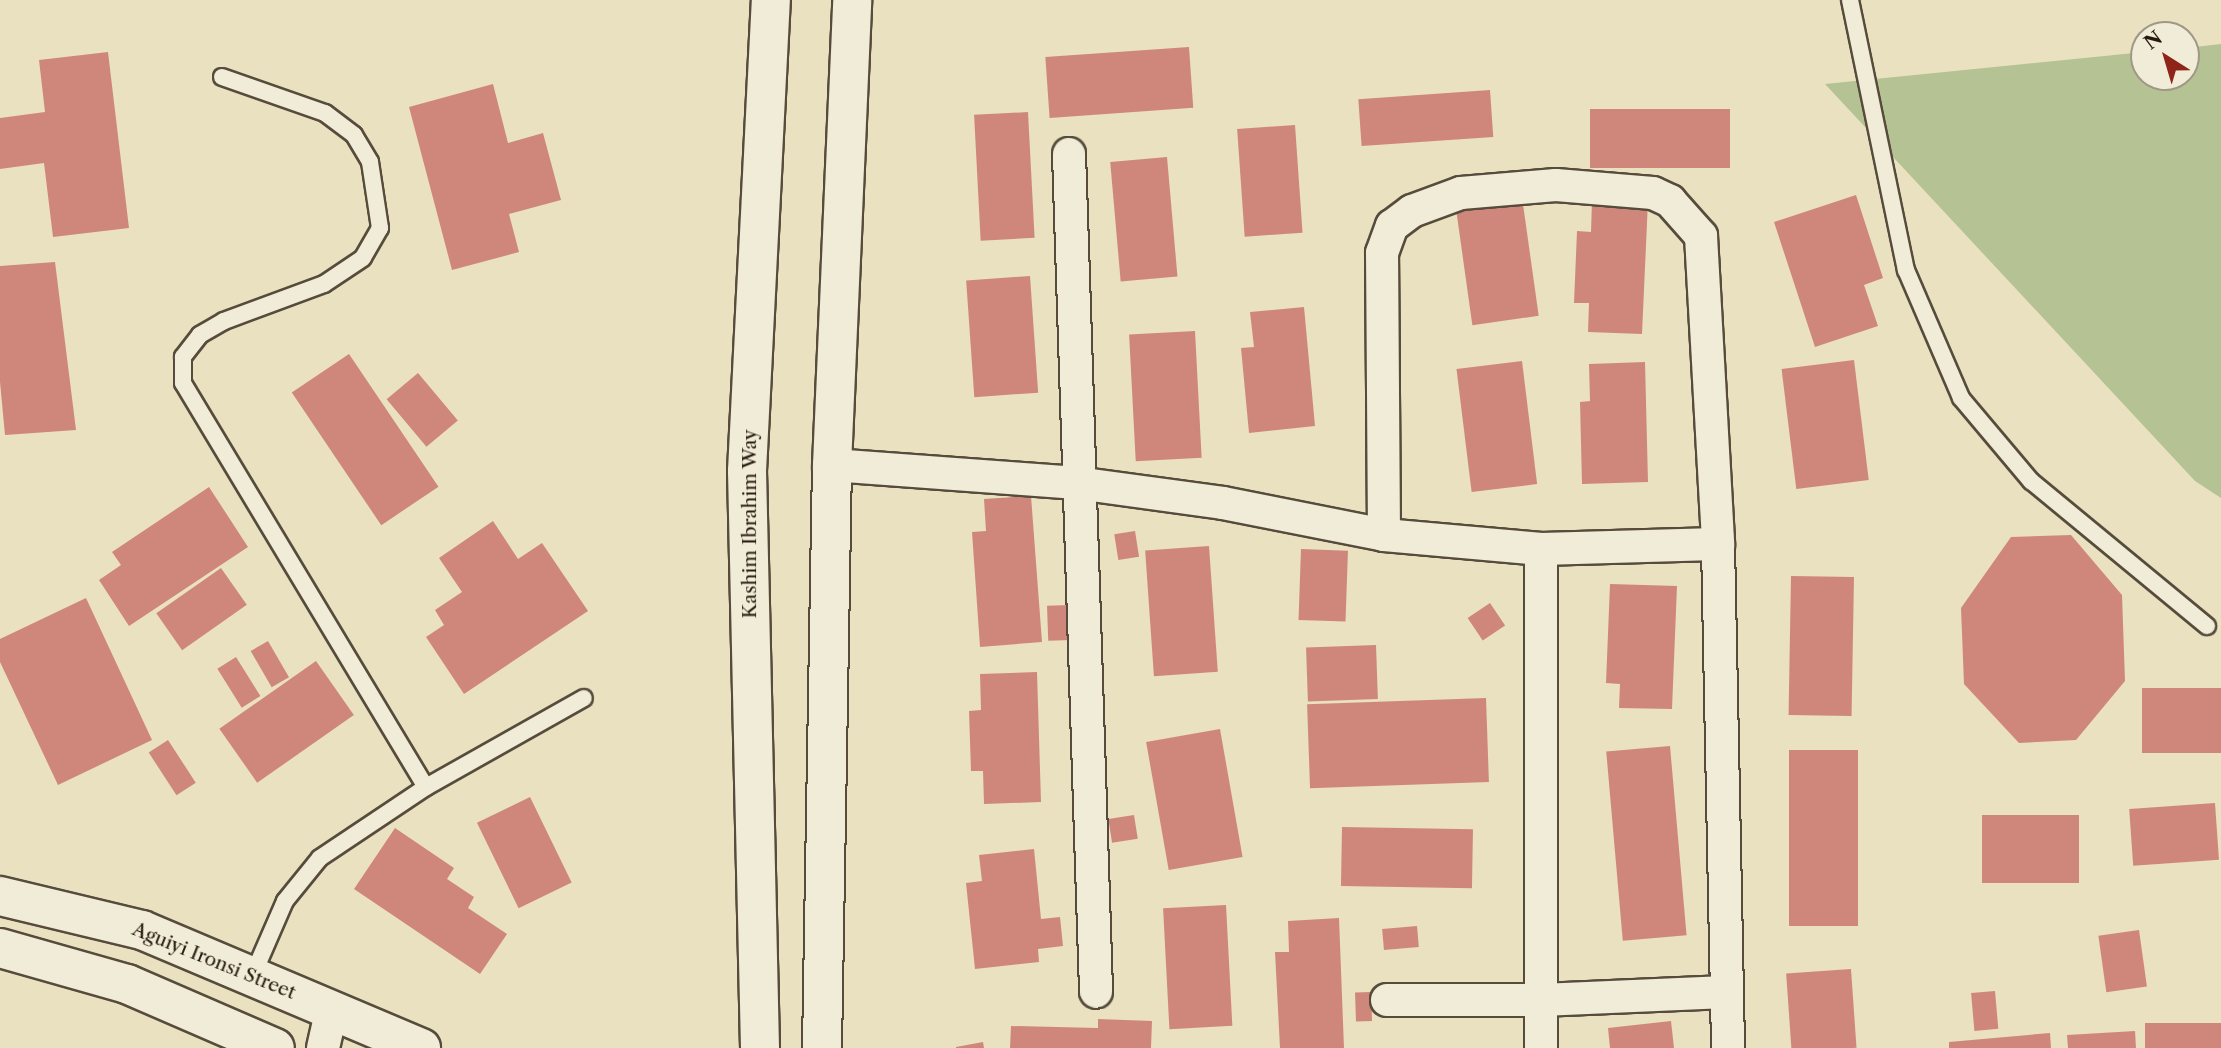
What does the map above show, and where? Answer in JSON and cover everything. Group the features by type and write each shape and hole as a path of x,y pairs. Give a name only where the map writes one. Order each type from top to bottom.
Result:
{"main road":[{"name":"Kashim Ibrahim Way","path":"760,1048 747,471 771,0"},
{"path":"822,1048 832,465 852,0"},
{"name":"Aguiyi Ironsi Street","path":"0,896 142,930 332,1008 421,1048"},
{"path":"0,948 127,984 275,1048"},
{"path":"744,1048 759,996"}],"street":[{"path":"1069,155 1077,483 1096,992"},
{"path":"1384,535 1382,253 1392,226 1412,211 1461,193 1556,185 1653,192 1670,201 1701,236 1718,544 1728,1048"},
{"path":"832,465 1077,483 1223,503 1384,535 1541,549 1718,544"},
{"path":"1541,549 1541,1048"},
{"path":"1387,1000 1541,1000 1726,992"},
{"path":"323,1048 332,1008"}],"lane":[{"path":"1850,0 1906,270 1961,398 2031,481 2207,626"},
{"path":"222,77 325,113 354,135 370,162 380,229 363,258 324,284 224,320 200,335 183,357 183,383 426,787"},
{"path":"252,977 285,901 320,858 426,787 584,698"}],"green space":[{"path":"2221,44 2221,498 2195,481 1825,84 2130,53 2130,91 2200,91 2200,46"}],"building":[{"path":"1189,47 1193,108 1050,118 1045,57"},
{"path":"108,52 129,228 53,237 44,163 0,169 0,118 45,112 39,60"},
{"path":"493,84 508,143 543,133 561,200 509,214 519,252 452,270 409,107"},
{"path":"1490,90 1493,137 1362,146 1358,99"},
{"path":"1590,109 1730,109 1730,168 1590,168"},
{"path":"1028,112 1035,238 981,241 974,115"},
{"path":"1295,125 1303,233 1245,237 1237,129"},
{"path":"1167,157 1177,277 1121,282 1110,162"},
{"path":"1856,195 1883,278 1864,285 1878,326 1815,347 1774,222"},
{"path":"1522,197 1539,316 1472,325 1456,206"},
{"path":"1592,199 1648,201 1642,334 1588,332 1589,303 1574,303 1577,231 1591,232"},
{"path":"55,262 76,430 5,435 0,382 0,266"},
{"path":"1030,276 1038,393 974,397 966,280"},
{"path":"1304,307 1315,426 1249,433 1241,348 1254,347 1250,312"},
{"path":"1195,331 1202,458 1136,461 1129,334"},
{"path":"349,354 438,487 381,525 292,393"},
{"path":"1854,360 1869,480 1796,489 1782,369"},
{"path":"1522,361 1537,484 1472,492 1456,369"},
{"path":"1645,362 1648,482 1582,484 1580,402 1590,401 1589,364"},
{"path":"418,373 458,420 426,447 387,399"},
{"path":"209,487 248,547 129,626 99,580 121,565 112,552"},
{"path":"1031,496 1042,642 980,647 972,532 986,531 984,499"},
{"path":"493,521 518,559 542,543 588,611 464,694 426,637 444,625 435,610 462,592 439,558"},
{"path":"1135,531 1139,557 1118,560 1114,534"},
{"path":"2071,535 2122,595 2125,681 2076,740 2019,743 1964,684 1961,608 2011,537"},
{"path":"1209,546 1218,672 1154,676 1145,550"},
{"path":"1301,549 1348,551 1345,622 1299,620"},
{"path":"221,568 247,605 182,650 156,613"},
{"path":"1791,576 1854,577 1852,716 1789,715"},
{"path":"1610,584 1677,586 1672,709 1619,708 1620,684 1606,683"},
{"path":"86,598 152,740 58,785 0,662 0,639"},
{"path":"1490,603 1505,625 1483,640 1468,618"},
{"path":"1070,605 1071,640 1048,641 1047,606"},
{"path":"268,641 289,677 272,687 251,651"},
{"path":"1376,645 1378,699 1308,701 1306,647"},
{"path":"236,657 260,696 242,708 217,669"},
{"path":"316,661 354,715 257,783 219,729"},
{"path":"1037,672 1041,802 984,804 983,771 971,771 969,711 981,710 980,674"},
{"path":"2142,688 2221,688 2221,753 2142,753"},
{"path":"1486,698 1489,782 1310,788 1307,704"},
{"path":"1220,729 1243,857 1169,870 1146,742"},
{"path":"168,740 196,783 176,795 149,753"},
{"path":"1670,746 1687,935 1623,941 1606,752"},
{"path":"1789,750 1858,750 1858,926 1789,926"},
{"path":"530,797 572,882 519,908 477,823"},
{"path":"2215,803 2219,860 2133,866 2129,809"},
{"path":"1134,815 1138,839 1112,843 1108,819"},
{"path":"1982,815 2079,815 2079,883 1982,883"},
{"path":"1342,827 1473,829 1472,888 1341,886"},
{"path":"395,828 454,868 447,879 474,897 468,908 507,934 480,974 354,889"},
{"path":"1034,849 1041,919 1060,917 1063,946 1038,949 1039,962 975,969 966,883 982,881 979,855"},
{"path":"1226,905 1232,1026 1169,1029 1163,908"},
{"path":"1339,918 1344,1048 1280,1048 1275,952 1289,952 1288,921"},
{"path":"1417,926 1419,947 1384,950 1382,929"},
{"path":"2139,930 2147,986 2106,992 2098,936"},
{"path":"1851,969 1857,1048 1791,1048 1786,974"},
{"path":"1995,991 1998,1029 1974,1031 1971,993"},
{"path":"1371,992 1372,1021 1356,1022 1355,993"},
{"path":"1098,1019 1152,1021 1151,1048 1010,1048 1011,1026 1098,1028"},
{"path":"1671,1021 1674,1048 1610,1048 1608,1028"},
{"path":"2145,1023 2221,1023 2221,1048 2145,1048"},
{"path":"2135,1031 2136,1048 2068,1048 2067,1035"},
{"path":"2050,1033 2051,1048 1949,1048 1949,1042"},
{"path":"983,1042 984,1048 956,1048 956,1047"}]}
